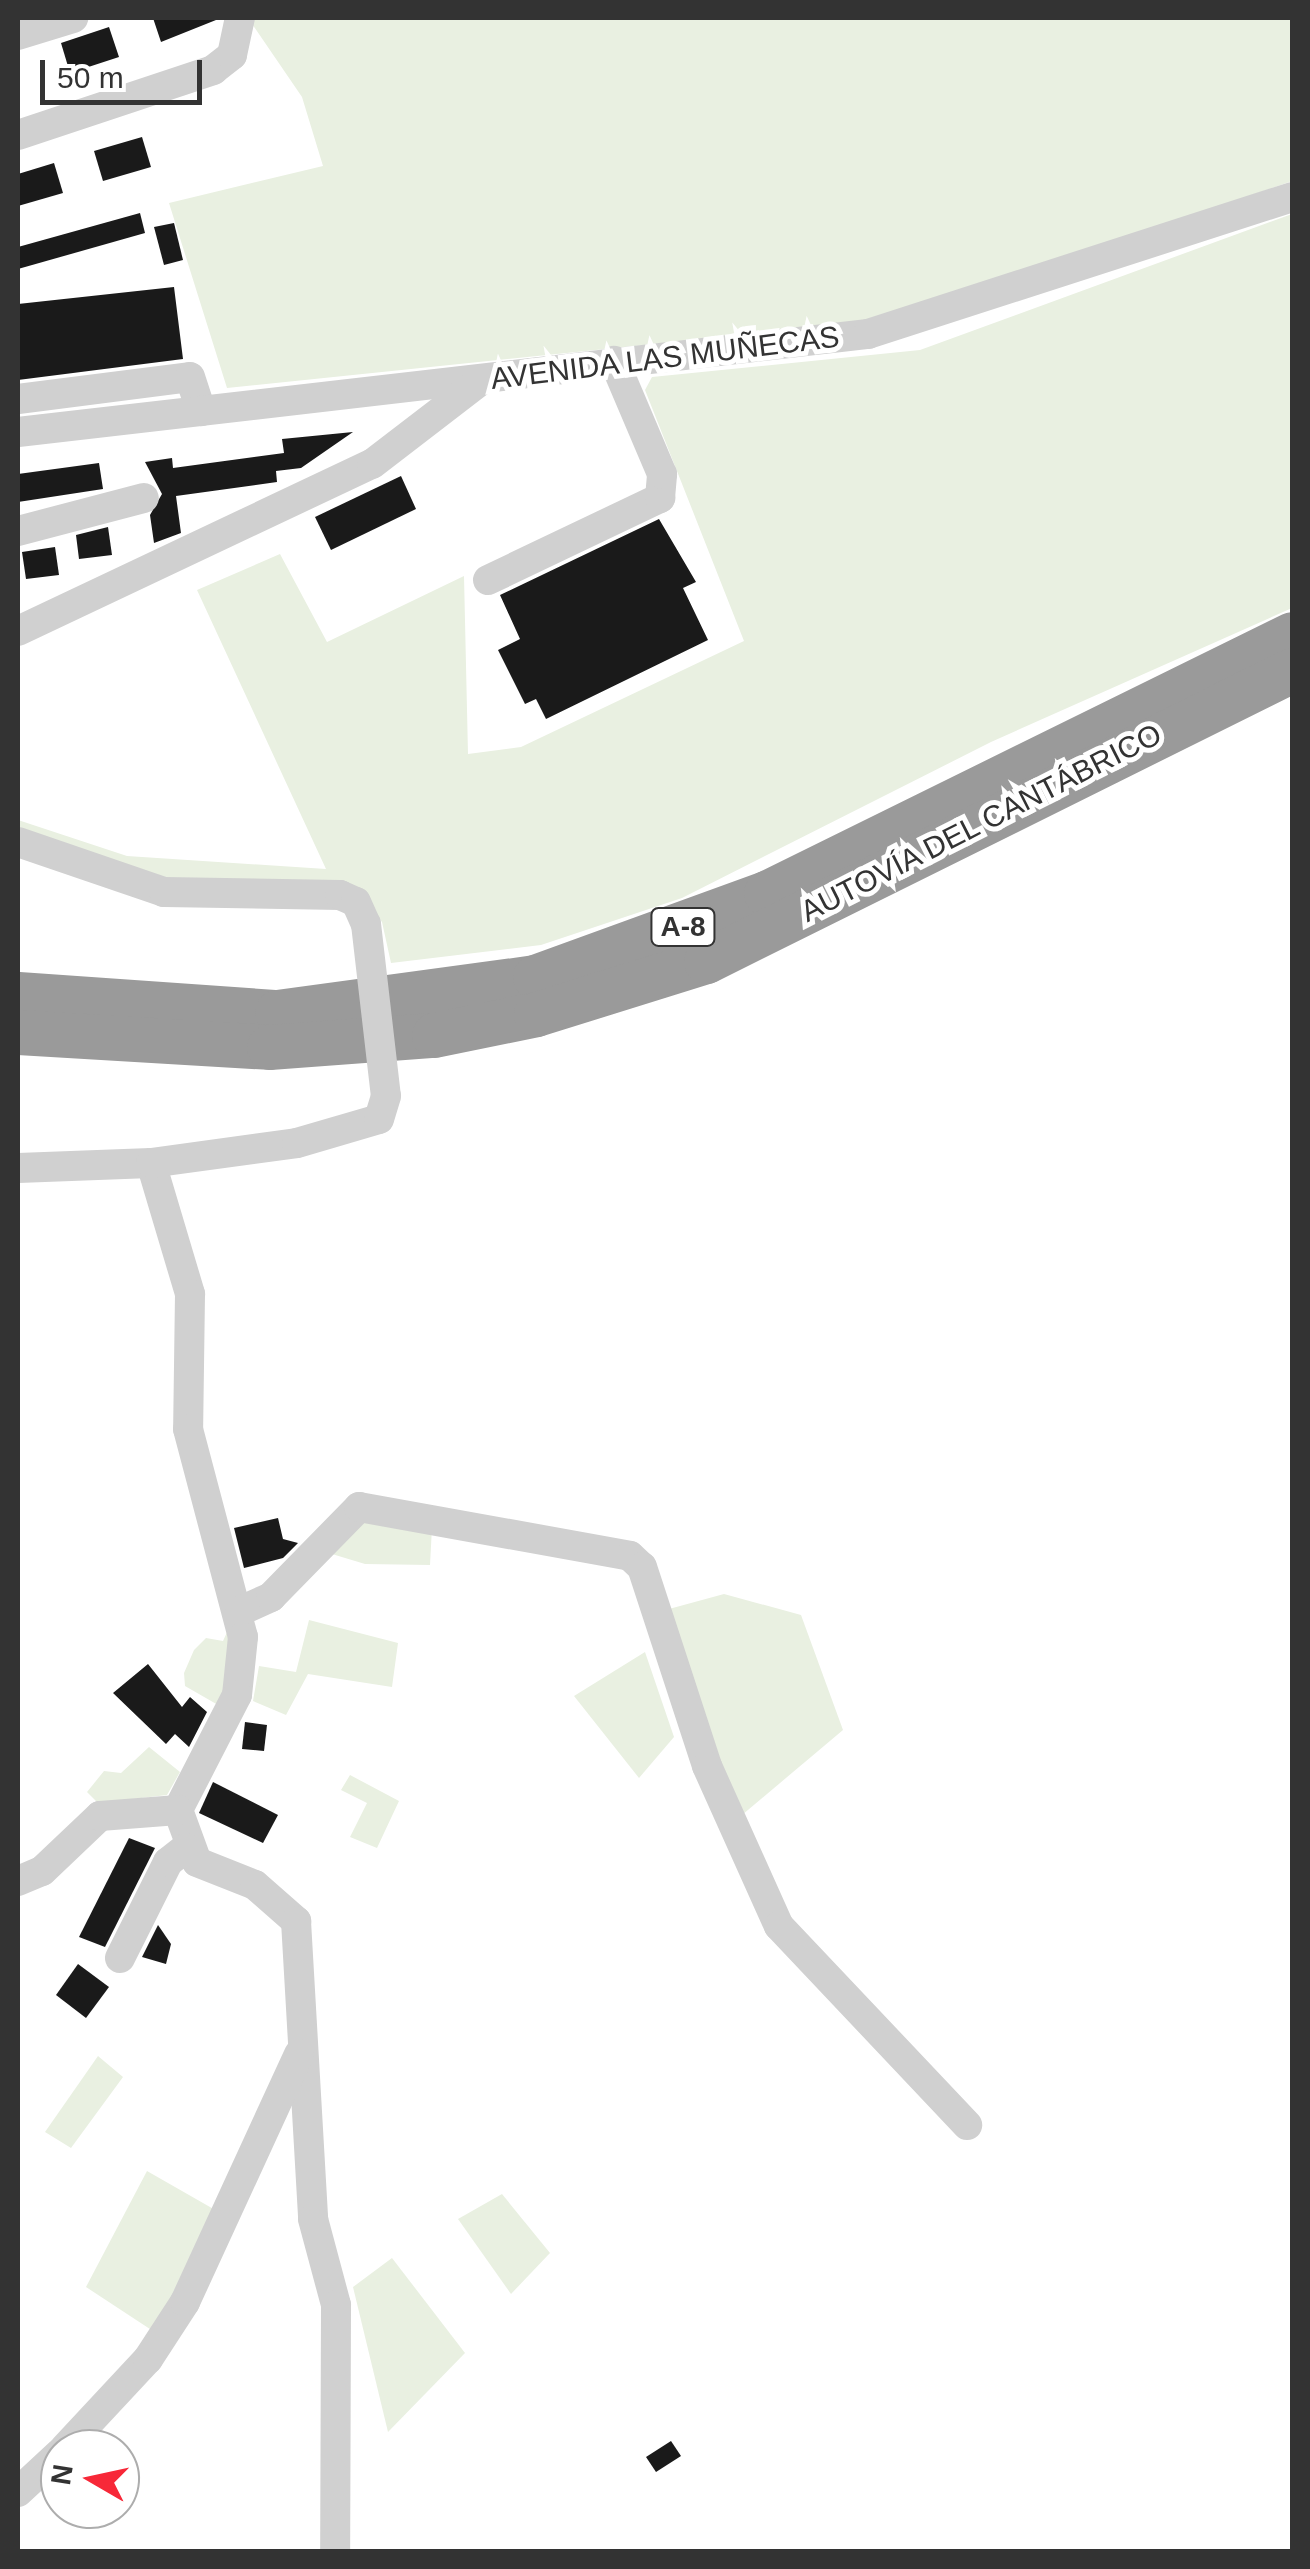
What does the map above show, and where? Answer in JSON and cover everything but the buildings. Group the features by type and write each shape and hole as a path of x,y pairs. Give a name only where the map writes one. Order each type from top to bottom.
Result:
{"highway":[{"name":"AUTOVÍA DEL CANTÁBRICO","path":"18,994 277,1012 536,977 766,893 1292,634"},
{"name":"AUTOVÍA DEL CANTÁBRICO","path":"18,1032 269,1047 434,1035 536,1014 706,961 1292,670"}],"street":[{"path":"18,35 74,18"},
{"path":"18,135 213,70 232,55 240,18"},
{"name":"AVENIDA LAS MUÑECAS","path":"18,432 868,334 1292,196"},
{"path":"488,580 660,498 662,474 614,361"},
{"path":"18,399 190,377 201,411"},
{"path":"18,632 372,464 482,379"},
{"path":"18,532 144,498"},
{"path":"18,842 164,892 340,895 356,902 366,924 386,1096 378,1119 354,1131 151,1164 18,1168"},
{"path":"151,1164 192,1308 188,1428 240,1611 237,1695 178,1810 186,1848 255,1885 296,1921 300,2052 313,2220 336,2304 335,2552"},
{"path":"240,1611 271,1597 359,1507 630,1556 706,1766 780,1926 967,2125"},
{"path":"18,1881 42,1871 100,1816 178,1810"},
{"path":"120,1958 168,1862 186,1848"},
{"path":"83,2429 148,2359 185,2302 300,2052"},
{"path":"18,2492 40,2472"}],"green space":[{"path":"248,18 1292,18 1292,181 897,319 227,388 169,203 323,166 302,97"},
{"path":"1292,214 1292,608 991,742 682,898 541,945 391,963 382,922 367,904 163,883 18,831 18,820 127,856 326,869 197,590 280,554 327,642 464,576 468,754 521,747 744,641 645,390 652,377 920,350"},
{"path":"358,1520 432,1527 430,1565 365,1564 322,1551"},
{"path":"724,1594 801,1615 843,1730 742,1815 664,1631 669,1609"},
{"path":"233,1619 225,1709 185,1686 184,1673 194,1650 206,1638 223,1641"},
{"path":"309,1620 398,1643 392,1687 308,1674 286,1715 253,1701 259,1666 296,1672"},
{"path":"645,1652 674,1737 639,1778 574,1696"},
{"path":"149,1747 180,1772 167,1795 98,1803 87,1792 104,1771 121,1773"},
{"path":"350,1775 399,1801 377,1848 350,1837 367,1803 341,1790"},
{"path":"98,2056 123,2077 71,2148 45,2132"},
{"path":"147,2171 217,2211 156,2333 86,2287"},
{"path":"502,2194 550,2253 511,2294 458,2219"},
{"path":"392,2258 465,2353 388,2432 353,2287"}]}
